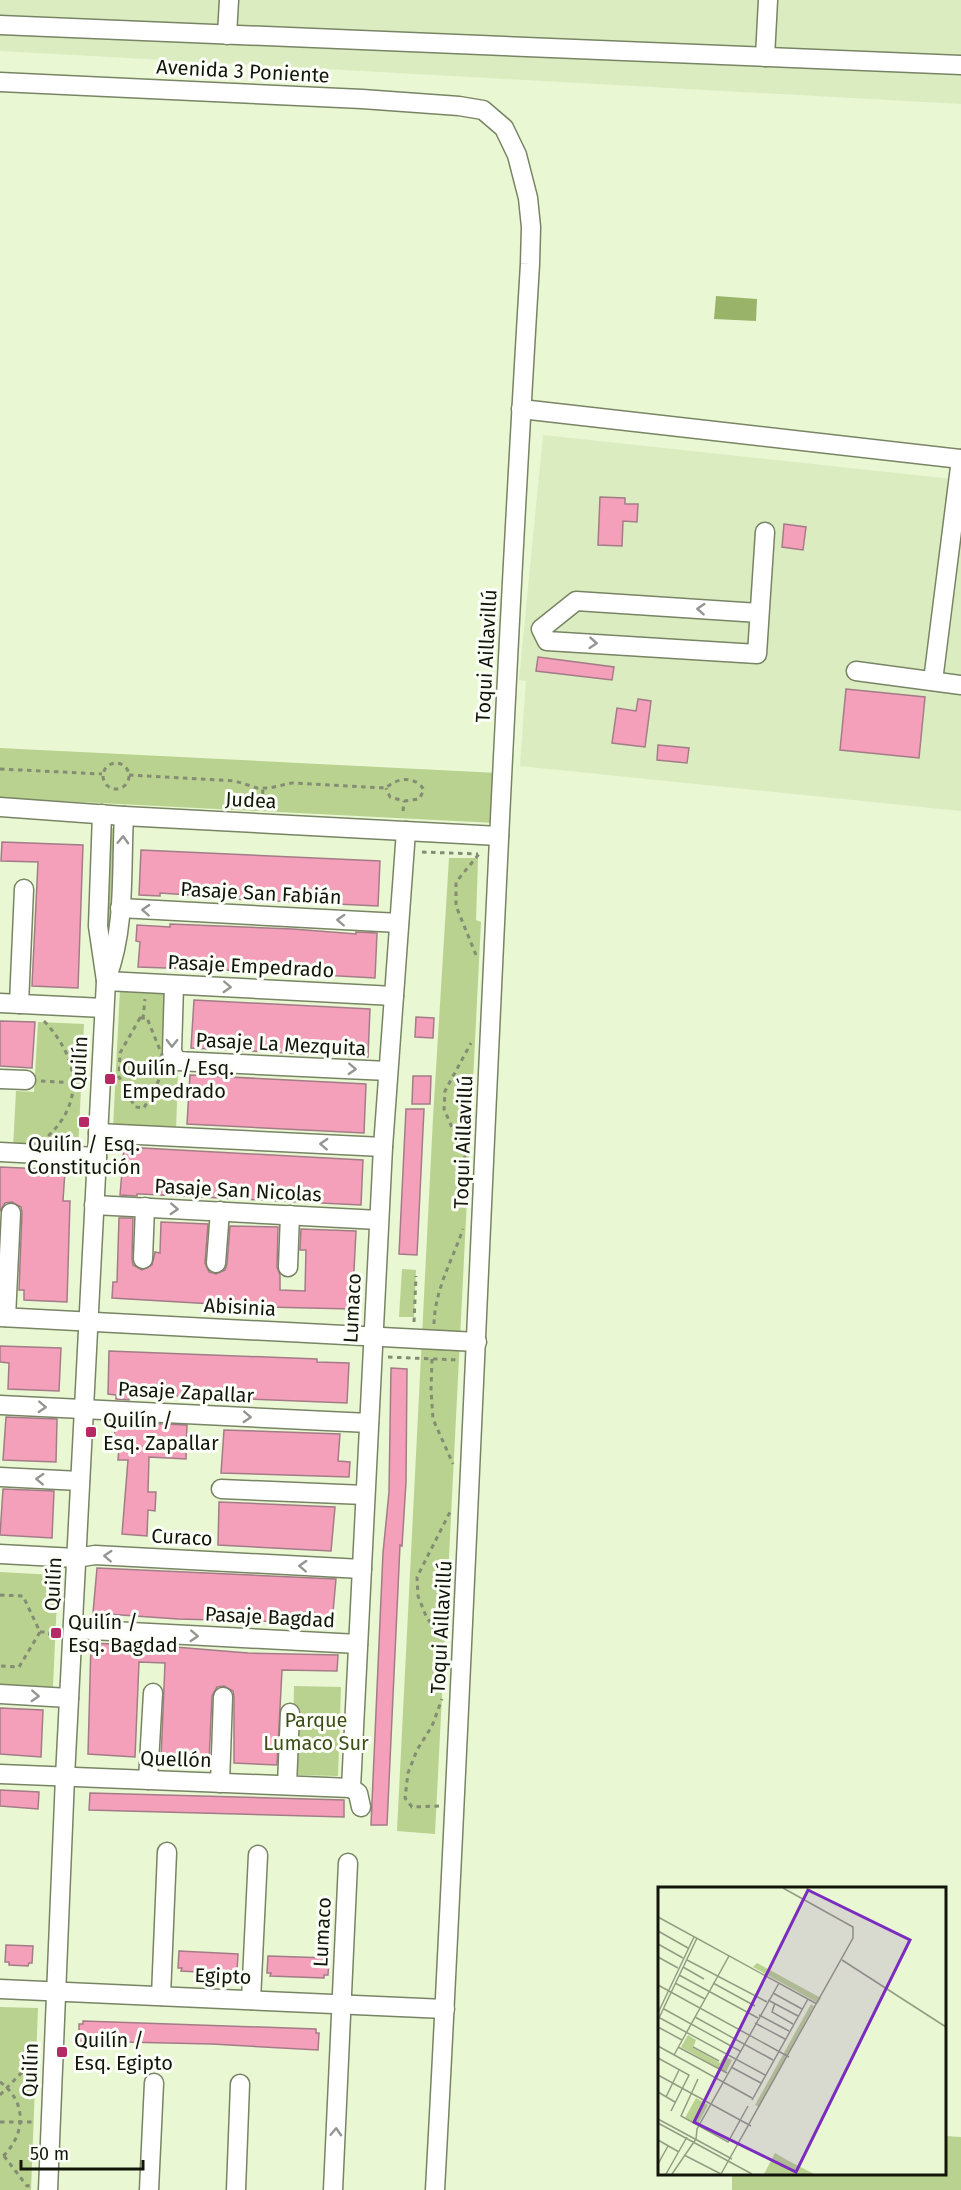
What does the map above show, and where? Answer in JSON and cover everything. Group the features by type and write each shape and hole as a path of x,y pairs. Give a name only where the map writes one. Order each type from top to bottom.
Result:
{"street":[{"path":"227,35 229,0"},
{"path":"765,57 768,0"},
{"path":"0,25 961,65"},
{"name":"Avenida 3 Poniente","path":"0,82 362,99 459,106 483,110"},
{"name":"Toqui Aillavillú","path":"435,2190 477,1342 499,836 531,227 528,198 510,136 496,119 483,110"},
{"path":"521,409 961,459 933,681"},
{"path":"759,613 576,601 541,629 547,640 757,654 765,532"},
{"path":"856,671 961,685"},
{"name":"Judea","path":"0,807 499,836"},
{"name":"Quilín","path":"102,814 98,926 106,981"},
{"name":"Quilín","path":"48,2190 69,1698 67,1633 76,1558 104,1008 106,981 114,952 120,908 124,816"},
{"name":"Lumaco","path":"351,1788 383,1147 406,831"},
{"path":"24,889 24,1004"},
{"name":"Pasaje San Fabián","path":"120,908 399,923"},
{"name":"Pasaje Empedrado","path":"106,981 394,996"},
{"name":"Pasaje La Mezquita","path":"174,985 172,1052 177,1061 388,1071"},
{"path":"0,1003 104,1008"},
{"path":"0,1079 26,1080"},
{"path":"98,1132 383,1147"},
{"path":"0,1152 97,1157"},
{"name":"Pasaje San Nicolas","path":"94,1205 379,1220"},
{"path":"143,1259 145,1207"},
{"path":"216,1263 220,1211"},
{"path":"3,1317 11,1213"},
{"path":"288,1268 290,1215"},
{"name":"Abisinia","path":"3,1317 477,1342"},
{"name":"Pasaje Zapallar","path":"0,1405 369,1423"},
{"path":"0,1477 80,1481"},
{"path":"221,1489 365,1495"},
{"name":"Curaco","path":"0,1554 76,1558 95,1555 362,1569"},
{"name":"Pasaje Bagdad","path":"67,1633 358,1644"},
{"path":"148,1780 153,1693"},
{"path":"0,1694 69,1698"},
{"path":"220,1783 223,1697"},
{"path":"287,1785 290,1713"},
{"name":"Quellón","path":"0,1774 351,1788"},
{"path":"351,1788 358,1793 361,1807"},
{"path":"161,1996 167,1852"},
{"path":"251,2000 258,1855"},
{"name":"Lumaco","path":"333,2190 348,1863"},
{"name":"Egipto","path":"0,1989 445,2008"},
{"path":"149,2190 154,2083"},
{"path":"236,2190 240,2084"}],"path":[{"path":"114,762 123,764 129,775 124,787 116,789 107,786 102,774 106,766 114,762"},
{"path":"0,769 102,774"},
{"path":"129,775 235,781 263,788 291,783 386,788 393,782 406,780 416,782 422,787 423,794 419,799 404,801 390,797 386,788"},
{"path":"262,803 263,788"},
{"path":"115,795 116,789"},
{"path":"404,801 404,811"},
{"path":"404,851 486,854"},
{"path":"477,955 456,906 456,882 479,854"},
{"path":"22,1153 43,1141 58,1127 70,1107 75,1083 71,1061 53,1030 24,1004"},
{"path":"140,1018 147,1018 162,1055 160,1078 144,1108 135,1107 119,1077 120,1053 140,1018"},
{"path":"468,1166 444,1109 445,1091 469,1051 472,1041"},
{"path":"26,1080 75,1083"},
{"path":"434,1324 435,1304 442,1280 463,1229"},
{"path":"414,1323 416,1276"},
{"path":"372,1356 476,1361"},
{"path":"432,1359 433,1419 449,1454 454,1474"},
{"path":"446,1663 439,1636 426,1616 418,1596 417,1577 451,1510"},
{"path":"0,1595 23,1596 40,1632"},
{"path":"40,1632 50,1632 50,1637 67,1633"},
{"path":"0,1666 19,1667 40,1632"},
{"path":"441,1806 412,1807 405,1798 408,1773 417,1750 432,1726 442,1699"},
{"path":"0,2095 30,2064"},
{"path":"0,2082 7,2088 17,2104 21,2122 18,2137 10,2150 2,2157 27,2186"},
{"path":"0,2122 38,2122"}],"shaded area":[{"path":"0,0 961,0 961,104 0,51"},
{"path":"716,296 757,299 756,321 714,319"},
{"path":"543,435 961,480 961,811 520,766 526,681 519,680"}],"green space":[{"path":"0,748 498,773 495,823 0,798"},
{"path":"108,828 117,828 119,831 107,956 102,913"},
{"path":"449,858 478,858 476,920 481,922 435,1834 397,1831 433,1118"},
{"path":"120,989 168,991 165,1070 178,1071 176,1131 113,1128"},
{"path":"38,1022 84,1024 78,1151 13,1148 16,1091 34,1092"},
{"path":"402,1269 416,1270 414,1317 399,1317"},
{"path":"0,1572 54,1575 58,1578 53,1686 46,1691 0,1688"},
{"name":"Parque Lumaco Sur","path":"294,1686 341,1687 338,1776 292,1775"},
{"path":"0,2007 38,2008 31,2190 0,2190"},
{"path":"946,2136 961,2137 961,2190 732,2190 732,2175 946,2175"}],"building":[{"path":"600,497 625,498 625,504 638,504 637,522 623,521 622,546 598,545"},
{"path":"784,524 806,527 803,550 782,547"},
{"path":"538,657 614,667 612,680 536,671"},
{"path":"846,689 925,697 919,758 840,750"},
{"path":"638,699 651,701 645,747 612,743 617,708 636,711"},
{"path":"658,745 689,748 687,763 657,760"},
{"path":"2,842 83,845 78,988 32,986 38,862 1,861"},
{"path":"141,850 380,861 378,906 160,893 160,896 139,895"},
{"path":"170,924 356,934 356,932 377,933 375,978 138,967 140,942 136,941 137,925 170,927"},
{"path":"194,1000 370,1009 368,1057 191,1048"},
{"path":"416,1017 434,1018 433,1038 415,1037"},
{"path":"0,1021 35,1022 32,1068 0,1066"},
{"path":"190,1075 366,1084 364,1133 187,1124"},
{"path":"413,1076 431,1076 430,1104 412,1104"},
{"path":"406,1109 424,1109 417,1255 399,1254"},
{"path":"124,1147 363,1160 361,1205 141,1194 137,1196 120,1195"},
{"path":"0,1167 65,1170 63,1201 70,1201 67,1302 24,1300 24,1290 19,1290 22,1213 21,1207 12,1202 5,1203 0,1211"},
{"path":"119,1218 133,1218 133,1265 142,1270 152,1265 155,1252 160,1253 161,1222 208,1224 205,1263 209,1272 216,1274 225,1270 227,1264 230,1226 278,1227 277,1267 280,1275 280,1290 305,1291 306,1250 300,1250 301,1229 356,1231 352,1309 266,1307 112,1298 113,1282 117,1282"},
{"path":"0,1346 61,1348 59,1391 8,1389 9,1363 0,1362"},
{"path":"109,1351 317,1359 317,1362 349,1363 347,1403 129,1394 129,1400 116,1399 116,1395 108,1394"},
{"path":"391,1368 407,1369 406,1482 402,1546 400,1545 387,1825 371,1825 383,1553 389,1492"},
{"path":"6,1417 57,1419 56,1462 3,1460"},
{"path":"115,1422 187,1425 186,1459 149,1457 148,1492 156,1492 155,1511 148,1510 147,1536 122,1534 128,1460 118,1460 119,1448 114,1448"},
{"path":"224,1430 340,1434 338,1461 350,1462 349,1477 221,1473"},
{"path":"3,1489 54,1491 52,1538 0,1535"},
{"path":"219,1502 335,1507 331,1551 218,1545"},
{"path":"97,1568 336,1579 332,1623 178,1619 93,1613"},
{"path":"91,1643 248,1653 338,1655 337,1671 282,1670 277,1765 234,1763 234,1697 233,1691 224,1686 217,1687 212,1696 209,1761 161,1759 165,1663 139,1662 135,1757 88,1754"},
{"path":"0,1708 43,1710 41,1757 0,1754"},
{"path":"0,1790 39,1792 38,1809 0,1806"},
{"path":"90,1793 344,1800 344,1817 89,1810"},
{"path":"6,1945 33,1946 32,1963 28,1966 9,1965 9,1962 5,1962"},
{"path":"179,1951 238,1954 237,1971 234,1970 233,1974 181,1971 182,1968 178,1968"},
{"path":"268,1956 329,1958 328,1975 324,1975 324,1978 270,1976 271,1973 267,1973"},
{"path":"83,2021 316,2029 316,2033 319,2033 318,2050 212,2044 79,2041 79,2024 83,2024"}],"place":[{"name":"Quilín / Esq. Empedrado","path":"110,1079"},
{"name":"Quilín / Esq. Constitución","path":"84,1122"},
{"name":"Quilín / Esq. Zapallar","path":"91,1432"},
{"name":"Quilín / Esq. Bagdad","path":"56,1633"},
{"name":"Quilín / Esq. Egipto","path":"62,2052"}]}
